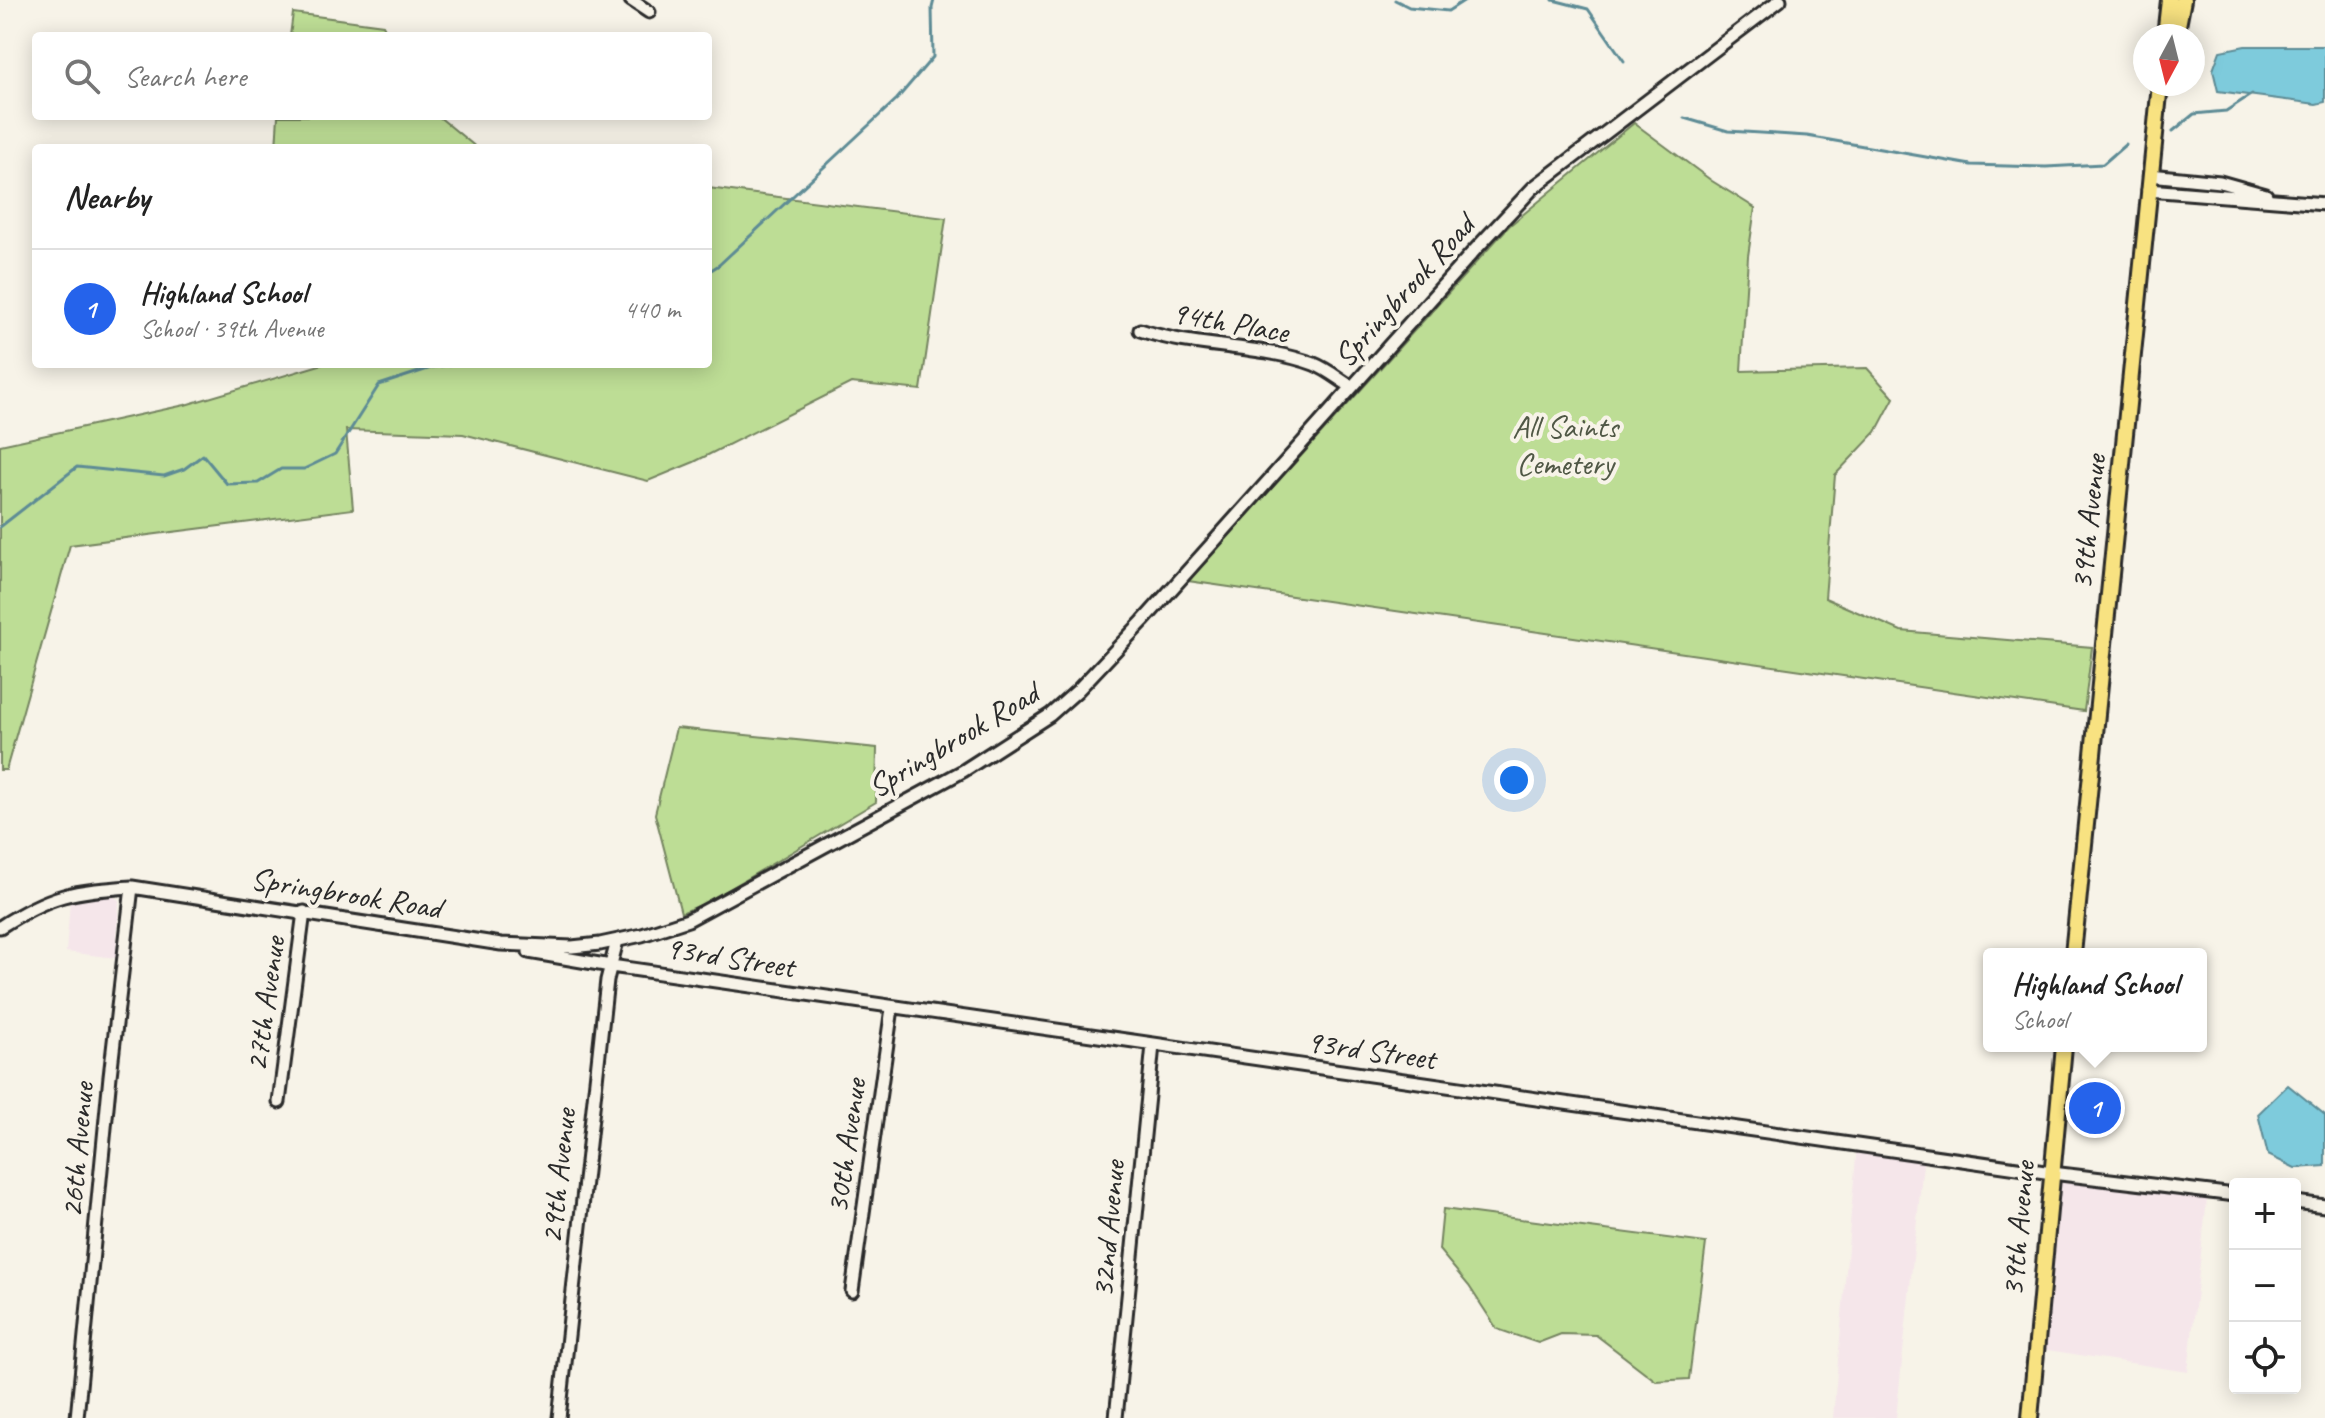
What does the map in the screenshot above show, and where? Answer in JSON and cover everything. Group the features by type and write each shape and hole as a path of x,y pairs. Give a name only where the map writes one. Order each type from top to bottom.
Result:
{"main road":[{"path":"2166,24 2169,0"},
{"path":"2178,24 2183,0"},
{"name":"39th Avenue","path":"2074,948 2160,96"},
{"name":"39th Avenue","path":"2030,1418 2063,1052"}],"street":[{"path":"631,0 649,12"},
{"name":"Springbrook Road","path":"0,927 36,905 62,895 132,887 501,944 572,947 617,941 677,924 712,908 963,771 1050,715 1143,621 1533,188 1780,0"},
{"path":"2149,182 2325,204"},
{"name":"94th Place","path":"1140,330 1316,365 1352,387"},
{"name":"26th Avenue","path":"77,1418 110,1076 132,887"},
{"name":"27th Avenue","path":"279,1102 304,912"},
{"name":"29th Avenue","path":"559,1418 607,980 617,941"},
{"name":"93rd Street","path":"501,944 611,966 892,1008 2052,1173 2229,1194"},
{"name":"30th Avenue","path":"852,1291 892,1008"},
{"name":"32nd Avenue","path":"1116,1418 1153,1045"},
{"path":"2301,1203 2325,1206"}],"shaded area":[{"path":"110,895 119,900 116,958 66,952 70,901"},
{"path":"1857,1145 1924,1155 1896,1418 1833,1418"},
{"path":"2052,1173 2183,1189 2207,1199 2188,1372 2035,1348"}],"green space":[{"path":"293,13 383,25 387,32 291,32"},
{"path":"278,120 443,120 472,144 276,144"},
{"name":"All Saints Cemetery","path":"1634,123 1712,181 1755,208 1748,256 1741,371 1867,368 1894,398 1876,432 1835,475 1825,598 1901,631 2092,647 2084,711 1188,581 1509,226"},
{"path":"712,189 946,218 921,390 851,383 694,462 648,481 463,434 346,430 353,509 70,545 6,770 0,770 0,445 185,405 310,368 712,368"},
{"path":"676,728 877,748 876,802 706,903 681,913 655,814"},
{"path":"1443,1209 1706,1243 1689,1379 1656,1381 1596,1335 1561,1334 1538,1343 1497,1329 1469,1286 1439,1250"}],"water":[{"path":"2245,46 2325,46 2325,102 2316,104 2218,91 2213,70 2220,51"},
{"path":"2288,1085 2325,1115 2325,1166 2295,1168 2268,1155 2258,1114"}],"waterway":[{"path":"712,269 897,99 933,57 934,0"},
{"path":"1395,0 1409,7 1448,11 1465,0"},
{"path":"1553,0 1588,9 1624,61"},
{"path":"2173,131 2194,114 2226,111 2252,94"},
{"path":"1684,118 1728,131 1807,136 1971,165 2046,167 2103,164 2126,144"},
{"path":"0,527 77,467 164,476 184,469 203,455 227,484 258,483 281,469 304,469 335,454 379,385 431,368"}],"place":[{"name":"Highland School","path":"2095,1108"}]}
